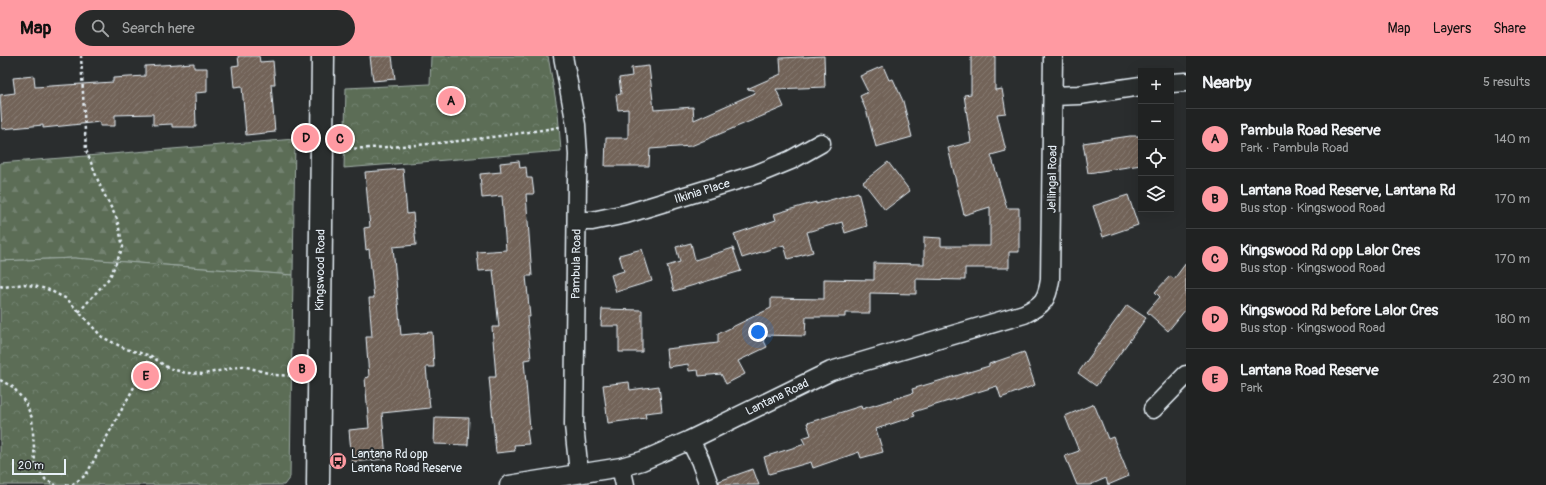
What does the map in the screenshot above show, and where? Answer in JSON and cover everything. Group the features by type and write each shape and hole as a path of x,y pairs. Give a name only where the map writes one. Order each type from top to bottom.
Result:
{"street":[{"name":"Kingswood Road","path":"318,485 323,56"},
{"name":"Pambula Road","path":"563,56 576,125 578,155 574,425 579,473"},
{"name":"Jellingal Road","path":"1044,302 1048,292 1050,280 1053,56"},
{"path":"1174,83 1186,82"},
{"path":"1053,96 1079,95 1138,86"},
{"name":"Ilkinia Place","path":"577,221 592,221 626,214 757,174 791,160 821,143"},
{"name":"Lantana Road","path":"509,485 621,467 642,461 690,440 831,370 1024,314 1044,302"},
{"path":"1153,409 1186,374"},
{"path":"690,440 700,460 709,485"},
{"path":"621,467 625,485"}],"path":[{"path":"79,312 110,277 123,247 117,219 101,188 86,150 80,56"},
{"path":"321,149 369,148 453,142 513,135 576,125"},
{"path":"0,286 4,287 24,284 47,289 67,300 102,337 126,349 151,356 168,368 186,373 204,374 243,366 275,375 298,376"},
{"path":"66,485 73,484 86,475 151,356"},
{"path":"0,380 14,387 25,402 32,418 35,462 40,473 46,480 56,485"}],"green space":[{"path":"431,56 548,56 558,113 561,151 344,168 346,88 430,84"},
{"path":"295,139 293,275 74,258 0,261 0,163"},
{"path":"74,258 293,275 290,477 284,485 0,485 0,261"}],"building":[{"path":"238,56 259,56 260,62 273,61 275,84 271,84 275,132 246,135 242,86 234,87 232,66 239,65"},
{"path":"370,56 392,56 395,79 373,81"},
{"path":"824,56 825,87 776,89 784,107 691,146 650,149 649,166 605,166 606,138 628,138 628,109 618,110 616,95 621,94 619,78 632,76 631,68 649,66 654,110 693,107 694,120 755,93 754,90 747,89 781,74 780,58"},
{"path":"971,56 995,56 995,90 1002,89 1006,113 997,114 1006,151 991,155 1007,208 1019,208 1019,252 1009,252 1009,268 965,268 965,280 916,279 916,294 870,293 870,313 845,313 845,317 806,317 805,336 761,335 767,347 738,361 745,374 726,384 721,374 699,376 698,370 689,371 688,364 668,367 666,349 718,343 718,334 771,308 771,298 824,299 824,279 874,280 874,263 924,264 924,237 941,238 941,246 990,246 990,207 964,215 948,148 971,142 964,95 971,94"},
{"path":"194,63 194,68 207,68 207,92 195,93 196,127 172,127 172,124 153,125 153,114 115,115 115,126 100,126 100,122 43,128 43,125 2,129 0,95 15,93 13,78 34,76 35,87 113,82 113,78 145,76 145,66"},
{"path":"883,66 889,80 893,79 903,101 912,137 876,147 867,113 860,96 868,92 860,76"},
{"path":"1138,136 1138,165 1088,173 1083,143"},
{"path":"519,161 520,168 526,167 527,178 532,178 534,194 526,194 532,276 526,276 530,317 527,317 531,359 524,360 530,429 527,430 529,444 514,445 515,451 496,453 489,377 496,377 492,327 499,327 493,270 479,271 477,252 506,250 502,196 482,198 480,174 501,172 500,163"},
{"path":"888,162 910,191 885,210 863,182"},
{"path":"403,169 407,214 413,213 416,245 393,247 401,335 432,332 434,367 426,367 430,408 382,413 386,459 352,462 349,430 369,428 365,378 369,377 366,337 372,337 369,298 374,298 369,249 366,250 364,228 370,227 365,172"},
{"path":"858,192 867,226 845,233 842,222 807,232 813,252 788,259 784,245 742,258 734,234 776,220 774,214"},
{"path":"1128,195 1138,225 1103,237 1093,206"},
{"path":"691,243 695,260 733,248 741,271 674,291 667,266 680,262 676,247"},
{"path":"642,249 652,281 616,292 611,275 624,271 619,255"},
{"path":"1186,263 1186,309 1168,331 1147,312 1160,297 1155,292 1170,276 1174,279"},
{"path":"1127,305 1146,318 1096,386 1078,373"},
{"path":"602,309 642,310 642,352 619,352 619,326 601,326"},
{"path":"1024,352 1035,385 1001,398 997,386 913,412 915,416 876,429 883,452 861,458 859,452 813,468 811,462 769,474 764,457 805,444 802,438 811,435 807,423 861,406 862,409 913,393 912,389 989,366 989,364"},
{"path":"629,382 630,390 659,386 662,411 645,413 646,418 608,423 603,385"},
{"path":"1094,404 1108,439 1113,437 1129,476 1108,485 1106,478 1090,485 1077,485 1065,456 1079,451 1065,416"},
{"path":"435,417 469,418 468,445 434,444"},
{"path":"753,469 759,485 719,485 719,481"}],"place":[{"name":"Pambula Road Reserve","path":"451,101"},
{"name":"Kingswood Rd before Lalor Cres","path":"306,138"},
{"name":"Kingswood Rd opp Lalor Cres","path":"340,139"},
{"name":"Lantana Road Reserve, Lantana Rd","path":"302,369"},
{"name":"Lantana Road Reserve","path":"146,376"},
{"name":"Lantana Rd opp Lantana Road Reserve","path":"338,461"}]}
